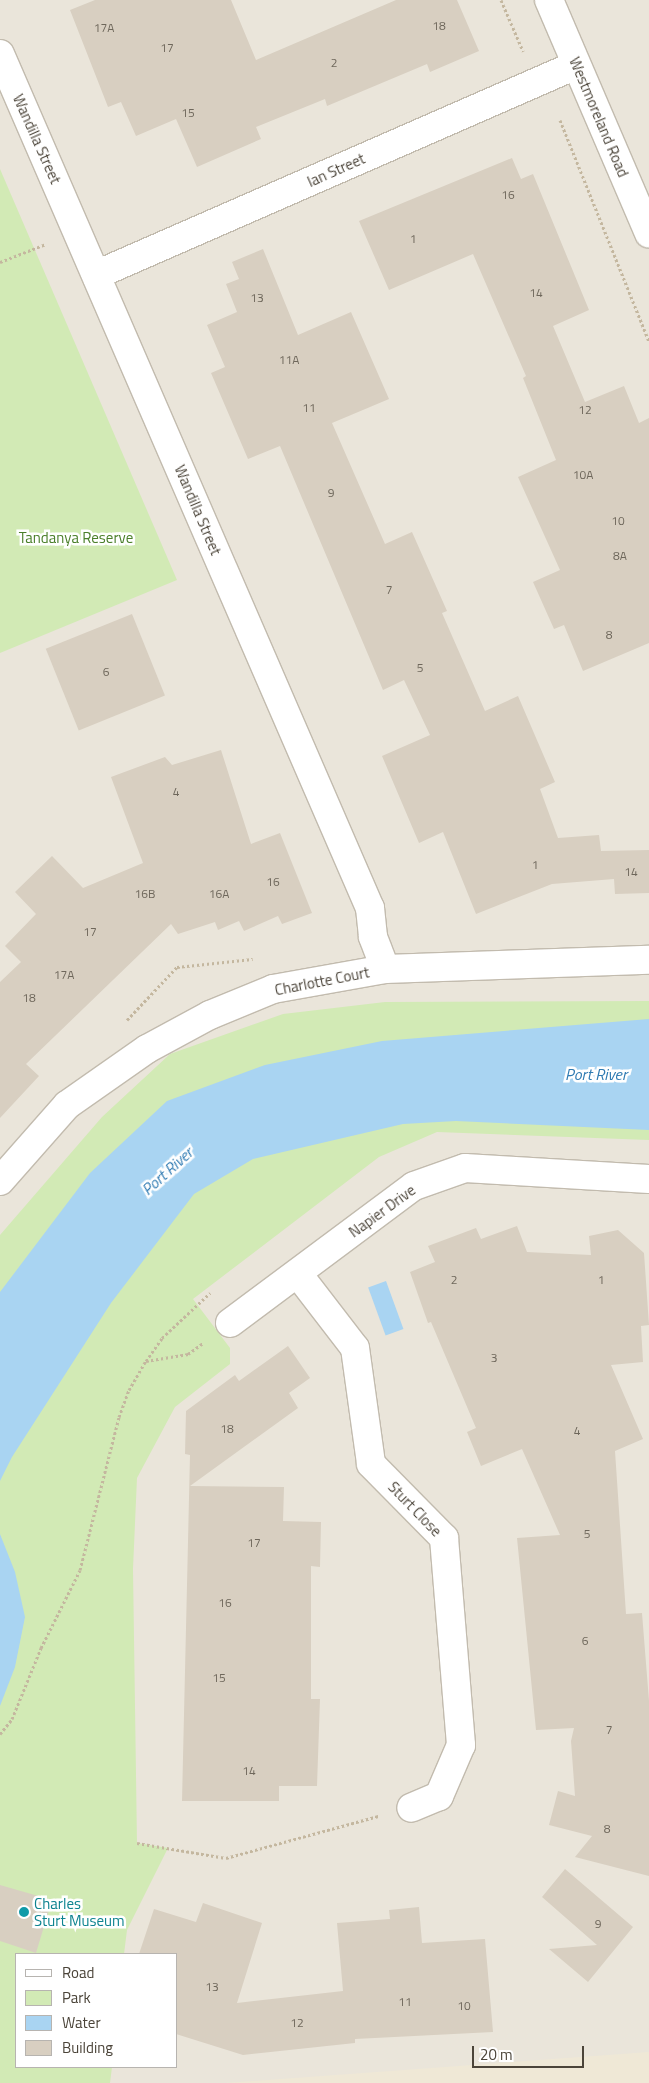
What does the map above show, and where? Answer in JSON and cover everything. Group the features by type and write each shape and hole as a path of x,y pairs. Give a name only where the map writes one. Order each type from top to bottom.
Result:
{"street":[{"name":"Westmoreland Road","path":"548,0 649,234"},
{"name":"Wandilla Street","path":"0,54 370,908 373,937 385,969"},
{"name":"Ian Street","path":"96,275 576,65"},
{"name":"Charlotte Court","path":"0,1181 67,1105 147,1050 210,1016 273,989 385,969 649,960"},
{"name":"Napier Drive","path":"230,1323 414,1186 465,1168 649,1179"},
{"name":"Sturt Close","path":"298,1274 355,1348 371,1464 444,1538 461,1745 439,1796 411,1808"}],"path":[{"path":"501,0 526,56"},
{"path":"560,120 649,341"},
{"path":"0,262 78,231"},
{"path":"0,1734 12,1718 40,1648 80,1570 119,1418 129,1390 146,1361 188,1354 230,1323"},
{"path":"137,1843 226,1858 411,1808"}],"shaded area":[{"path":"0,0 649,0 649,2083 0,2083"},
{"path":"649,2052 649,2083 226,2083"}],"green space":[{"name":"Tandanya Reserve","path":"0,169 177,580 0,653"},
{"path":"649,1001 649,1140 437,1132 379,1157 193,1299 230,1348 230,1364 175,1407 137,1478 133,1569 137,1843 168,1848 127,1930 124,1953 15,1953 15,2068 112,2068 110,2083 0,2083 0,1235 102,1117 170,1054 283,1014 385,1002"}],"water":[{"name":"Port River","path":"649,1019 649,1130 456,1121 403,1124 253,1159 194,1194 111,1303 12,1457 0,1481 0,1292 90,1173 167,1101 265,1065 382,1041"},
{"path":"386,1281 403,1329 386,1335 368,1287"},
{"path":"0,1534 15,1572 25,1617 15,1667 0,1706"}],"building":[{"path":"95,0 231,0 256,60 396,0 457,0 479,51 430,72 427,64 327,106 325,99 256,127 261,139 197,167 176,119 136,136 121,102 108,107 70,10"},
{"path":"512,158 521,179 533,174 589,310 553,326 585,402 624,386 639,423 649,418 649,643 583,671 564,625 554,629 533,582 560,570 518,477 556,460 523,378 526,376 473,254 389,290 359,221"},
{"path":"263,249 298,335 351,312 389,399 332,423 385,544 412,532 447,611 442,613 485,711 518,696 555,782 540,789 558,838 599,835 601,851 649,850 649,893 615,894 614,879 552,884 476,914 443,832 419,843 382,756 430,735 404,680 383,690 280,446 248,459 211,373 225,367 207,325 237,312 226,284 239,279 232,262"},
{"path":"132,614 165,696 79,730 46,649"},
{"path":"221,750 251,844 280,833 312,913 282,924 278,916 244,931 239,921 218,930 215,922 178,934 171,924 26,1064 39,1076 0,1118 0,982 21,962 5,946 36,914 15,892 52,856 83,888 143,863 111,777 165,757 172,765"},
{"path":"517,1226 527,1252 591,1255 589,1236 618,1230 644,1253 649,1325 641,1326 643,1362 611,1365 643,1439 615,1451 626,1614 642,1613 649,1701 649,1876 575,1857 592,1836 549,1825 558,1791 575,1796 571,1741 574,1728 536,1730 517,1538 560,1535 522,1449 481,1466 467,1432 476,1428 431,1322 428,1323 410,1272 435,1262 428,1246 476,1228 481,1239"},
{"path":"288,1346 310,1378 289,1393 298,1408 190,1486 284,1487 283,1521 321,1522 320,1567 311,1566 311,1699 320,1699 317,1786 279,1786 279,1801 182,1801 190,1455 185,1454 186,1411 235,1375 239,1381"},
{"path":"565,1869 633,1927 588,1982 549,1949 597,1945 542,1897"},
{"name":"Charles Sturt Museum","path":"0,1885 52,1900 36,1953 0,1941"},
{"path":"203,1903 262,1923 237,2003 343,1991 337,1923 390,1919 389,1910 419,1907 422,1943 485,1939 493,2032 355,2039 355,2043 243,2055 178,2035 178,1953 139,1953 154,1909 196,1922"}],"place":[{"name":"Charles Sturt Museum","path":"24,1912"}]}
